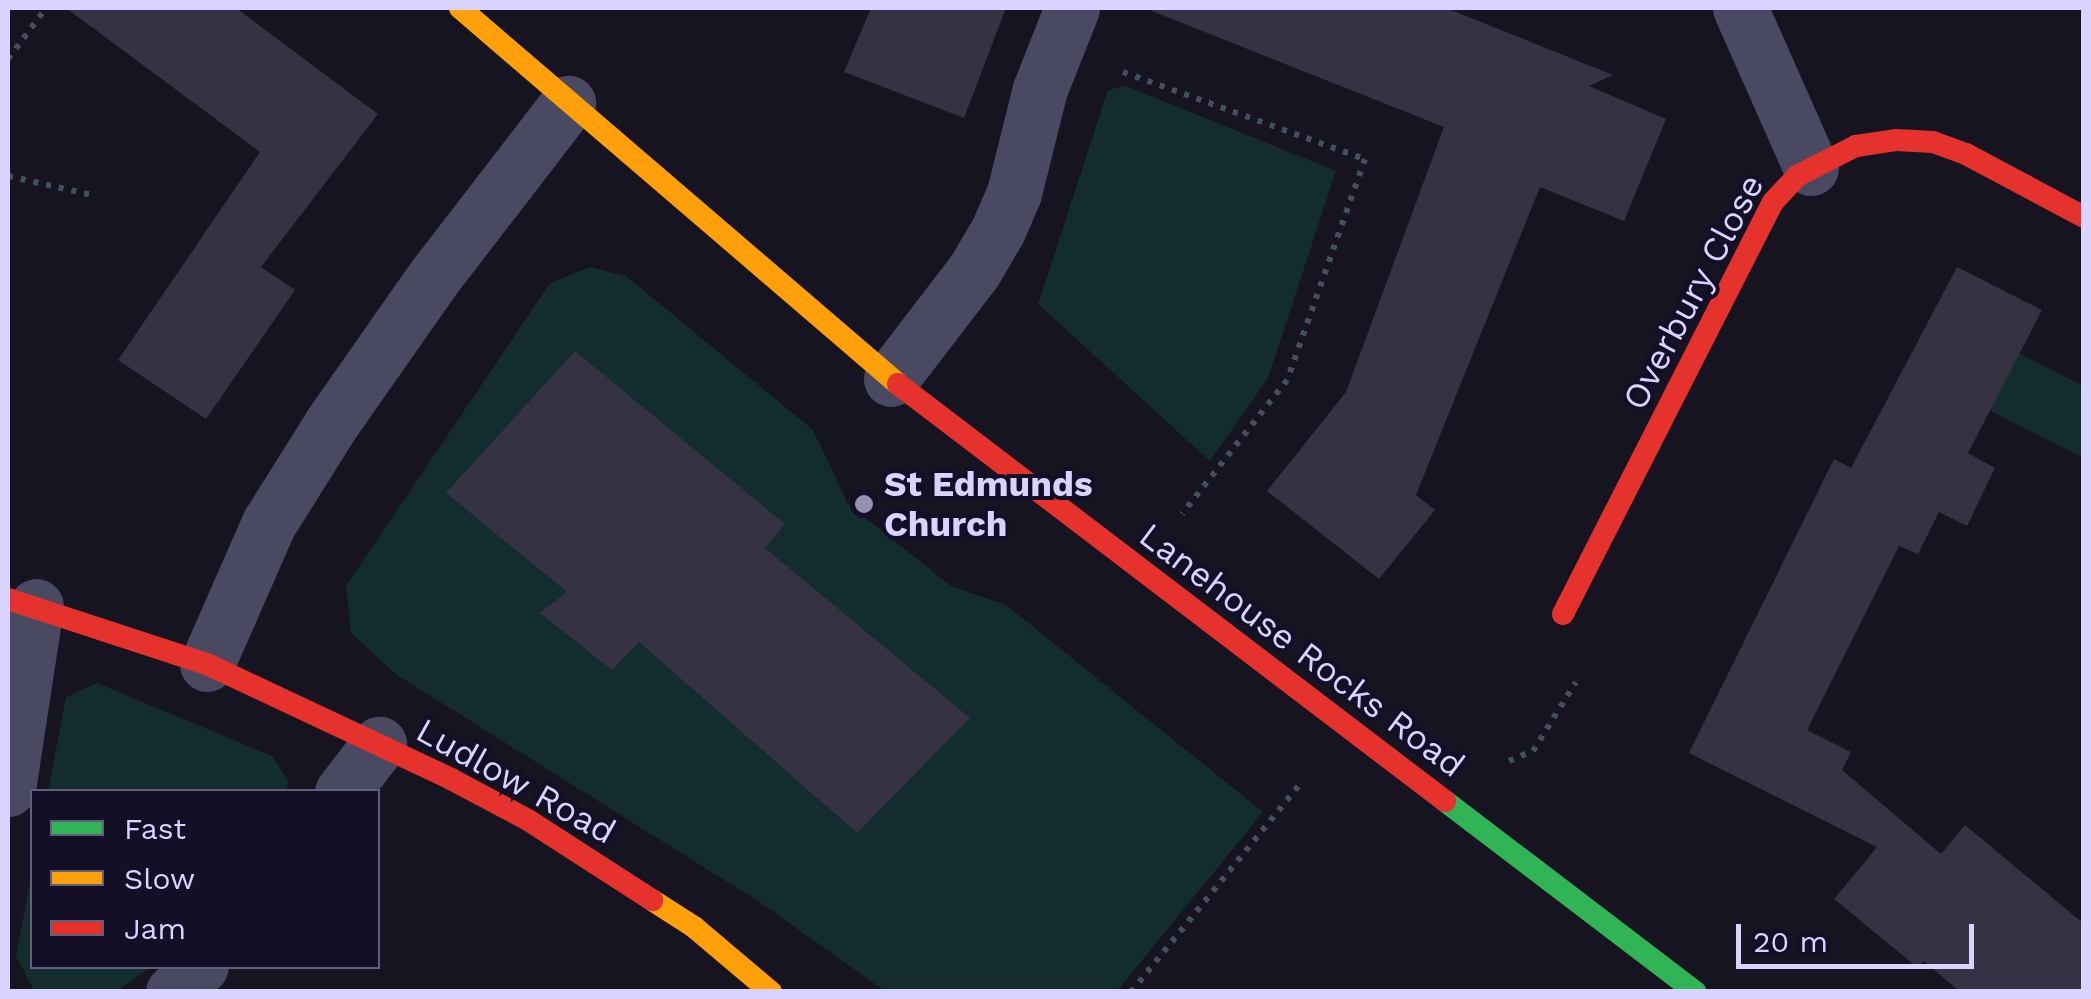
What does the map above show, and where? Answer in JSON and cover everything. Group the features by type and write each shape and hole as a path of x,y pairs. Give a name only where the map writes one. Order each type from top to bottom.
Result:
{"street":[{"name":"Lanehouse Rocks Road","path":"460,8 891,379 1344,728 1696,992"},
{"path":"1740,8 1811,168"},
{"path":"891,379 974,271 998,230 1014,192 1040,88 1064,28"},
{"path":"207,664 269,523 330,424 434,277 568,103"},
{"name":"Overbury Close","path":"1564,614 1773,202 1811,168 1877,142 1933,142 1966,154 2084,217"},
{"path":"8,788 22,603"},
{"name":"Ludlow Road","path":"22,603 207,664 379,744 528,820 694,927 771,992"},
{"path":"344,789 379,744"},
{"path":"173,992 197,969"}],"path":[{"path":"8,59 46,8"},
{"path":"1064,28 1366,159 1287,380 1138,570"},
{"path":"8,176 92,195"},
{"path":"1433,794 1533,751 1596,649 1564,614"},
{"path":"1131,992 1344,728"}],"green space":[{"path":"1126,86 1336,171 1268,378 1210,461 1038,304 1108,90"},
{"path":"590,267 626,276 813,430 848,504 951,586 1006,605 1263,812 1117,991 885,991 761,903 397,675 351,633 346,586 550,283"},
{"path":"2019,353 2083,386 2083,458 1989,410"},
{"path":"97,683 272,756 288,780 287,789 48,789 66,697"},
{"path":"30,882 30,969 148,969 117,991 34,991 16,956"}],"building":[{"path":"66,8 236,8 378,114 261,267 295,290 206,419 118,360 260,152"},
{"path":"871,8 1006,8 964,118 844,72"},
{"path":"1446,8 1613,75 1589,86 1666,119 1624,221 1540,187 1416,495 1435,510 1379,579 1267,491 1346,392 1444,127 1152,11"},
{"path":"1957,267 2042,310 1968,453 1995,468 1967,526 1939,512 1918,554 1899,546 1807,730 1851,752 1842,770 1941,854 1965,825 2084,924 2084,992 1960,992 1924,961 1918,968 1834,899 1877,847 1689,753 1834,459 1851,468"},
{"path":"575,351 785,524 765,548 970,718 857,833 639,642 612,670 540,613 567,592 446,493"}],"traffic: fast":[{"path":"1445,801 1696,992"}],"traffic: slow":[{"path":"460,8 898,384"},
{"path":"652,900 694,927 771,992"}],"traffic: jam":[{"path":"1563,614 1773,202 1797,176 1856,146 1896,140 1933,142 1966,154 2084,217"},
{"path":"898,384 1445,801"},
{"path":"8,599 207,664 451,779 528,820 652,900"}],"place":[{"name":"St Edmunds Church","path":"864,504"}]}
